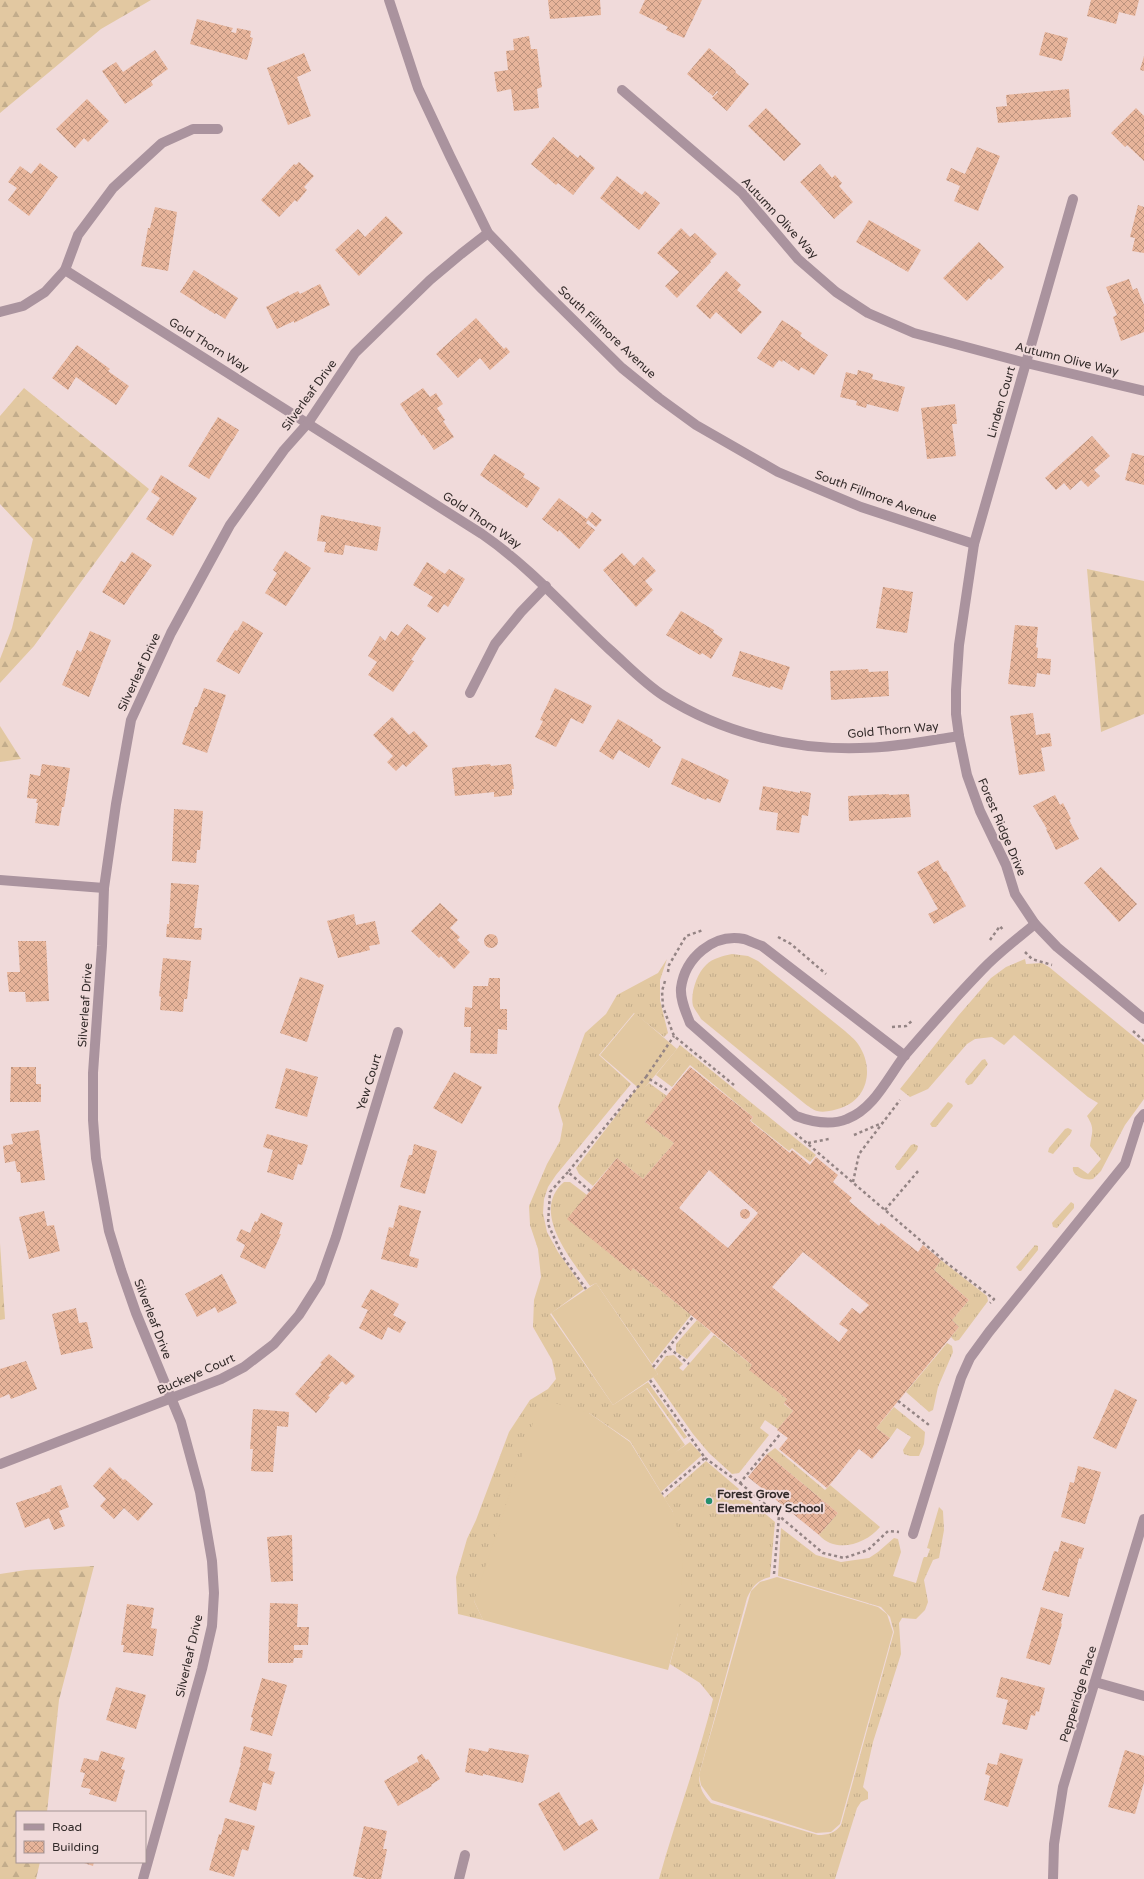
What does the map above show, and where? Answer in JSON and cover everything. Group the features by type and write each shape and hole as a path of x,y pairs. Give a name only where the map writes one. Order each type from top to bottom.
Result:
{"street":[{"name":"South Fillmore Avenue","path":"388,0 418,88 488,233 622,368 696,425 778,472 822,492 868,510 974,544"},
{"name":"Autumn Olive Way","path":"622,90 742,193 798,259 836,292 868,313 914,333 1026,363 1144,391"},
{"path":"0,312 23,306 45,292 65,270 78,236 113,188 162,143 193,129 218,129"},
{"name":"Linden Court","path":"974,544 1073,199"},
{"name":"Silverleaf Drive","path":"143,1879 202,1669 212,1626 214,1593 212,1561 200,1492 181,1422 171,1400 121,1270 109,1231 96,1158 93,1120 93,1074 102,946 104,888 116,804 131,720 171,634 230,526 284,450 308,422 355,353 430,280 488,233"},
{"name":"Gold Thorn Way","path":"65,270 308,422 509,552 546,586 608,648 664,696 701,716 734,730 817,747 860,748 907,744 959,736"},
{"name":"Forest Ridge Drive","path":"974,544 959,645 956,690 959,736 967,775 980,811 1006,865 1015,894 1035,924 1057,947 1144,1019"},
{"path":"470,693 494,644 520,612 546,586"},
{"path":"0,880 104,888"},
{"path":"905,1056 762,946 744,939 729,939 711,943 698,953 686,970 681,989 683,1006 690,1023 796,1116 811,1121 836,1122 846,1120 870,1103 905,1056 983,968 1035,924"},
{"name":"Yew Court","path":"366,1139 398,1032"},
{"path":"913,1534 961,1378 970,1358 989,1332 1125,1164 1138,1120 1144,1114"},
{"name":"Buckeye Court","path":"0,1464 171,1400 221,1379 244,1367 274,1344 299,1315 320,1282 336,1237 366,1139"},
{"name":"Pepperidge Place","path":"1053,1879 1054,1844 1063,1787 1144,1519"},
{"path":"1095,1682 1144,1696"},
{"path":"459,1879 465,1855"}],"path":[{"path":"988,942 1000,926 1032,959 1050,963 1056,968"},
{"path":"708,928 686,936 669,966 662,991 663,1007 674,1036 735,1085"},
{"path":"773,934 791,944 830,978"},
{"path":"891,1027 906,1026 916,1018"},
{"path":"1132,1031 1144,1041"},
{"path":"586,1290 563,1258 548,1224 550,1192 646,1077 674,1036"},
{"path":"646,1077 667,1090"},
{"path":"853,1182 859,1154 900,1100"},
{"path":"790,1129 948,1264 994,1298 989,1306"},
{"path":"885,1210 919,1170"},
{"path":"568,1172 590,1191"},
{"path":"653,1367 693,1317"},
{"path":"669,1348 689,1364"},
{"path":"650,1380 705,1458 740,1483 823,1552 844,1558 868,1550 888,1531"},
{"path":"740,1483 781,1433"},
{"path":"662,1494 705,1458"},
{"path":"774,1574 779,1516"}],"green space":[{"path":"0,0 151,0 101,29 0,113"},
{"path":"24,388 149,489 34,646 0,683 0,659 12,628 33,539 0,504 0,416"},
{"path":"1087,569 1144,581 1144,714 1101,732"},
{"path":"0,726 21,759 0,762"},
{"path":"732,954 748,956 758,961 857,1042 866,1062 867,1072 866,1081 858,1097 841,1108 820,1112 812,1109 701,1019 693,1006 692,1001 693,990 697,978 709,963 718,958"},
{"path":"667,959 660,980 660,1000 668,1033 664,1037 634,1013 599,1055 631,1084 556,1175 548,1187 544,1199 543,1213 547,1232 558,1252 584,1289 550,1314 613,1405 648,1382 687,1437 684,1439 646,1388 685,1445 676,1452 690,1442 702,1455 661,1492 630,1441 589,1413 474,1601 483,1620 458,1614 456,1577 467,1539 476,1520 509,1432 530,1400 548,1389 556,1379 552,1360 533,1327 534,1300 541,1277 538,1249 530,1225 529,1206 547,1164 560,1141 563,1124 558,1107 585,1033 606,1014 617,995 658,973"},
{"path":"1025,959 1026,964 1042,963 1049,967 1144,1045 1144,1099 1125,1125 1101,1171 1093,1179 1079,1177 1074,1173 1073,1167 1078,1167 1088,1174 1101,1159 1090,1146 1092,1127 1087,1116 1098,1103 1088,1097 1014,1035 1004,1045 992,1037 975,1039 967,1044 928,1089 910,1097 900,1089 958,1016 991,978 1006,967"},
{"path":"635,1013 677,1049 642,1091 600,1055"},
{"path":"680,1045 816,1155 810,1162 792,1148 789,1151 751,1121 753,1117 690,1065 672,1087 656,1075"},
{"path":"985,1059 988,1064 972,1084 968,1085 965,1082 966,1079 982,1060"},
{"path":"649,1083 667,1096 645,1122 674,1143 643,1179 617,1158 593,1186 579,1174 576,1168 638,1087 642,1090"},
{"path":"948,1102 953,1106 936,1127 932,1127 930,1124"},
{"path":"1068,1128 1072,1130 1071,1133 1053,1154 1048,1152 1049,1148 1065,1129"},
{"path":"914,1144 918,1146 917,1150 900,1170 897,1170 895,1167 896,1165 911,1145"},
{"path":"564,1182 570,1182 587,1195 568,1219 630,1270 633,1268 691,1315 652,1364 596,1283 590,1286 565,1250 558,1236 552,1221 551,1207 554,1194"},
{"path":"1071,1202 1074,1204 1074,1208 1057,1228 1053,1227 1052,1223"},
{"path":"0,1243 5,1319 0,1320"},
{"path":"1035,1245 1038,1246 1038,1250 1021,1271 1019,1271 1016,1267"},
{"path":"941,1260 987,1296 988,1301 959,1340 955,1341 951,1337 959,1327 952,1320 969,1300 934,1270"},
{"path":"596,1283 658,1374 613,1405 551,1313"},
{"path":"697,1320 711,1332 687,1359 676,1352 676,1344"},
{"path":"714,1335 752,1365 750,1370 787,1399 784,1404 793,1411 778,1429 765,1420 760,1428 769,1435 739,1473 732,1474 709,1453 693,1434 653,1377 658,1374 655,1370 666,1356 674,1355 683,1364 679,1368 683,1371"},
{"path":"947,1343 952,1346 953,1352 938,1387 933,1410 929,1412 906,1392"},
{"path":"541,1399 589,1413 630,1442 673,1512 683,1553 678,1633 668,1670 483,1620 474,1601"},
{"path":"894,1407 925,1432 924,1444 919,1456 904,1454 903,1450 911,1437 897,1428 890,1438 876,1428"},
{"path":"775,1448 825,1490 830,1485 880,1527 867,1538 859,1542 842,1545 826,1541 819,1535 838,1513 767,1454"},
{"path":"706,1461 739,1489 738,1491 775,1522 770,1577 756,1584 747,1598 699,1775 701,1787 711,1803 818,1835 831,1833 841,1825 894,1632 890,1617 881,1607 778,1576 781,1528 816,1555 841,1562 869,1558 894,1538 898,1539 901,1552 893,1576 916,1583 923,1559 924,1557 927,1557 930,1549 927,1548 939,1507 943,1511 944,1530 939,1558 933,1560 924,1580 928,1602 925,1610 916,1619 902,1618 899,1623 901,1654 873,1742 863,1787 868,1792 868,1799 861,1802 857,1808 835,1879 659,1879 701,1744 713,1699 700,1683 670,1664 678,1633 673,1512 664,1498"},
{"path":"94,1566 59,1700 47,1811 16,1811 16,1863 40,1863 36,1879 0,1879 0,1574 26,1570"},
{"path":"777,1577 878,1607 887,1614 893,1632 840,1824 831,1832 816,1833 712,1800 701,1785 699,1775 751,1591 760,1582"}],"building":[{"path":"548,0 600,0 601,15 550,19"},
{"path":"645,0 702,0 684,38 666,30 668,27 639,13"},
{"path":"1091,0 1139,0 1135,16 1119,12 1116,24 1087,16"},
{"path":"197,19 233,28 231,32 236,33 237,28 251,31 250,37 253,38 247,60 190,44"},
{"path":"1045,32 1068,38 1062,61 1039,55"},
{"path":"529,36 531,49 537,49 542,87 537,89 539,108 514,111 511,89 497,92 494,72 508,70 506,51 514,50 513,39"},
{"path":"709,48 749,84 727,111 712,98 718,92 717,91 713,96 687,74"},
{"path":"155,50 168,69 151,81 153,85 125,104 102,71 116,62 123,72"},
{"path":"304,53 311,71 297,77 311,116 288,125 267,68"},
{"path":"1144,56 1144,71 1140,70"},
{"path":"1069,89 1071,117 998,123 996,107 1007,106 1006,95"},
{"path":"87,99 109,121 88,142 84,138 75,148 56,129"},
{"path":"766,108 801,144 784,161 748,126"},
{"path":"1136,108 1144,116 1144,161 1127,145 1125,147 1111,133"},
{"path":"553,137 578,158 580,155 595,168 573,195 558,183 556,185 531,164"},
{"path":"977,147 1000,156 978,211 954,201 960,186 946,180 951,168 965,174"},
{"path":"299,162 314,176 304,187 307,190 297,202 295,200 279,217 261,200 294,164 296,165"},
{"path":"40,163 58,177 29,216 8,200 17,188 8,182 20,166 31,174"},
{"path":"820,164 832,178 835,175 842,183 839,186 853,202 834,219 800,182"},
{"path":"617,176 642,195 645,191 660,203 639,230 600,198"},
{"path":"1138,205 1144,207 1144,253 1132,251 1135,238 1130,237"},
{"path":"155,207 177,212 168,271 141,266 148,228 150,228"},
{"path":"386,216 403,233 359,276 335,250 358,229 365,237"},
{"path":"869,220 921,250 908,272 856,242"},
{"path":"681,228 690,237 695,233 717,254 677,298 665,286 679,272 657,253"},
{"path":"979,242 1004,267 991,280 989,278 967,301 943,278"},
{"path":"194,270 238,298 225,319 180,292"},
{"path":"726,271 741,285 737,290 762,312 741,334 716,312 710,319 696,306"},
{"path":"1129,279 1133,290 1137,288 1144,305 1144,332 1121,341 1113,317 1117,315 1106,287"},
{"path":"320,284 330,305 294,323 294,321 277,329 266,307 298,291 300,294"},
{"path":"476,318 504,349 506,347 510,352 490,370 480,358 458,378 436,354"},
{"path":"782,320 802,333 800,336 828,355 814,375 801,367 799,371 783,360 782,362 779,360 773,368 757,358"},
{"path":"77,345 110,369 108,371 129,386 116,405 76,377 68,390 52,378"},
{"path":"858,370 873,374 872,379 905,387 898,412 867,404 866,408 856,405 857,401 840,397 846,372 857,375"},
{"path":"423,388 430,397 436,393 443,404 437,408 445,420 443,421 454,437 434,450 423,434 422,436 400,404"},
{"path":"955,404 957,424 952,424 956,456 927,459 921,408"},
{"path":"218,417 239,430 209,479 188,466"},
{"path":"1092,436 1110,456 1094,470 1100,476 1088,487 1081,480 1070,490 1064,483 1056,490 1045,478"},
{"path":"1132,453 1144,456 1144,485 1125,480"},
{"path":"494,454 525,474 523,477 540,488 527,508 480,475"},
{"path":"161,475 197,498 173,536 146,519 160,498 151,492"},
{"path":"559,498 587,519 592,512 602,520 596,527 588,520 586,523 595,530 579,549 559,530 558,532 542,519"},
{"path":"321,515 381,527 377,551 345,545 343,555 324,552 326,542 317,541"},
{"path":"285,551 311,568 286,606 265,593 277,573 273,570"},
{"path":"132,552 152,565 124,605 102,592 121,561 125,563"},
{"path":"622,553 634,566 643,557 656,571 645,581 653,590 636,607 603,570"},
{"path":"427,562 445,574 449,569 465,579 448,607 444,604 438,613 427,606 433,597 413,585"},
{"path":"883,587 913,592 907,633 876,628"},
{"path":"681,611 714,630 713,632 723,639 711,659 702,653 700,655 666,635"},
{"path":"243,621 263,633 239,674 216,661 235,630 237,631"},
{"path":"407,624 426,638 411,660 414,661 393,692 368,675 377,662 368,656 380,636 385,641 391,631 398,636"},
{"path":"1015,625 1038,627 1036,647 1038,648 1037,658 1051,659 1050,675 1037,673 1035,687 1008,684"},
{"path":"90,631 111,640 89,697 62,685 77,650 81,652"},
{"path":"740,651 790,667 782,690 771,686 770,688 732,676"},
{"path":"868,669 869,672 888,671 889,696 831,700 830,671"},
{"path":"204,688 226,695 207,753 182,744 195,707 197,707"},
{"path":"555,688 592,706 583,724 571,718 556,747 535,737 543,721 540,720"},
{"path":"1033,713 1036,735 1050,733 1052,746 1041,748 1045,771 1019,775 1010,716"},
{"path":"392,717 409,735 414,731 428,746 406,767 403,764 396,771 387,762 393,756 373,735"},
{"path":"618,719 653,740 652,741 661,747 649,768 619,750 613,760 599,751"},
{"path":"682,758 729,780 720,803 707,798 706,800 671,784"},
{"path":"42,764 70,768 64,807 62,807 59,826 35,823 38,803 36,803 37,799 27,798 30,774 40,776"},
{"path":"490,764 491,766 511,764 514,789 512,789 512,795 494,797 494,792 455,796 452,768"},
{"path":"763,786 800,793 800,791 811,793 808,816 802,815 799,833 776,830 778,813 759,810"},
{"path":"909,794 911,817 849,821 848,796"},
{"path":"1055,795 1060,805 1063,803 1071,819 1069,820 1079,839 1056,850 1047,829 1033,806"},
{"path":"174,809 203,811 200,850 197,850 196,863 172,861"},
{"path":"938,860 966,906 934,924 928,914 938,909 917,872"},
{"path":"1101,867 1137,904 1119,922 1084,883"},
{"path":"171,883 199,885 194,928 202,928 201,940 166,937 167,924 169,924"},
{"path":"440,903 458,920 450,928 460,937 457,940 470,952 454,969 441,956 439,958 411,931"},
{"path":"354,914 356,925 375,921 380,944 369,946 370,950 338,958 327,921"},
{"path":"491,934 496,936 498,941 496,946 491,948 486,946 484,941 486,936"},
{"path":"18,941 46,941 49,1001 26,1002 25,992 9,992 7,972 20,972"},
{"path":"163,958 191,961 187,999 184,999 183,1012 160,1010 161,997 159,996"},
{"path":"300,977 324,985 307,1042 280,1033"},
{"path":"489,978 500,978 500,1009 507,1009 507,1030 498,1029 497,1054 470,1053 471,1027 464,1027 465,1007 472,1008 473,986 488,986"},
{"path":"11,1067 36,1067 36,1084 41,1084 41,1102 10,1102"},
{"path":"690,1067 753,1117 750,1121 790,1153 792,1150 810,1165 816,1157 838,1175 833,1182 852,1198 849,1201 879,1226 881,1223 918,1252 923,1245 941,1260 934,1270 969,1300 952,1320 959,1327 876,1428 890,1438 872,1459 859,1449 827,1488 779,1449 788,1438 777,1430 793,1411 784,1403 787,1399 749,1370 752,1365 691,1315 633,1268 631,1271 567,1219 617,1158 643,1179 674,1143 645,1122","holes":["709,1170 758,1213 728,1248 679,1208","803,1252 869,1305 860,1314 852,1308 839,1324 848,1330 839,1342 772,1287"]},
{"path":"286,1068 318,1077 307,1117 275,1108"},
{"path":"454,1072 482,1087 462,1124 433,1108"},
{"path":"39,1130 45,1180 21,1183 20,1172 17,1172 15,1161 5,1163 3,1146 13,1144 11,1134"},
{"path":"267,1134 308,1145 302,1165 298,1164 293,1180 267,1172 273,1150 263,1147"},
{"path":"414,1144 437,1151 425,1194 400,1187 409,1155 412,1155"},
{"path":"399,1205 421,1211 409,1256 419,1259 417,1268 381,1259 389,1227 393,1228"},
{"path":"743,1209 747,1209 749,1210 749,1218 743,1219 740,1216 740,1212"},
{"path":"44,1211 47,1226 54,1225 60,1251 29,1259 19,1217"},
{"path":"261,1213 283,1223 279,1234 281,1234 265,1269 240,1257 245,1245 236,1240 241,1229 250,1233 255,1221 257,1222"},
{"path":"222,1274 237,1303 218,1313 215,1307 197,1317 185,1294"},
{"path":"371,1289 399,1304 393,1315 406,1322 400,1333 388,1327 382,1340 359,1328 368,1310 361,1307"},
{"path":"76,1308 79,1323 87,1322 93,1348 61,1355 52,1314"},
{"path":"329,1354 355,1376 346,1385 342,1381 328,1396 330,1397 316,1413 295,1394"},
{"path":"26,1361 37,1389 11,1399 9,1394 0,1398 0,1369"},
{"path":"1115,1389 1137,1400 1116,1449 1093,1438"},
{"path":"253,1409 289,1412 288,1427 277,1426 273,1472 251,1471 253,1449 250,1449"},
{"path":"767,1454 838,1513 819,1535 748,1477"},
{"path":"1078,1466 1101,1472 1085,1524 1061,1517 1070,1482 1074,1483"},
{"path":"110,1467 123,1480 125,1479 153,1504 138,1521 124,1508 114,1519 100,1506 106,1499 93,1486"},
{"path":"61,1485 69,1507 59,1511 65,1526 54,1530 49,1518 25,1528 16,1503 51,1491 50,1489"},
{"path":"292,1535 293,1581 271,1582 267,1537"},
{"path":"1061,1541 1084,1548 1081,1559 1079,1558 1069,1597 1042,1590 1054,1551 1058,1552"},
{"path":"270,1603 298,1604 297,1627 309,1627 308,1645 294,1645 294,1650 303,1650 302,1658 294,1658 293,1663 268,1663"},
{"path":"127,1604 154,1608 151,1628 157,1629 153,1656 123,1652 124,1645 121,1645"},
{"path":"1041,1607 1063,1614 1062,1624 1050,1665 1026,1658"},
{"path":"1001,1677 1045,1688 1039,1712 1036,1711 1035,1716 1031,1715 1027,1730 1002,1724 1008,1700 996,1697"},
{"path":"262,1678 287,1685 272,1736 250,1730 253,1718 251,1717"},
{"path":"116,1687 146,1695 136,1729 106,1720"},
{"path":"244,1746 272,1754 268,1770 275,1772 271,1785 263,1782 256,1811 229,1802 241,1763"},
{"path":"469,1748 488,1752 489,1748 529,1755 523,1783 483,1774 483,1776 465,1772"},
{"path":"1125,1750 1144,1756 1144,1782 1135,1814 1108,1807"},
{"path":"101,1751 125,1758 121,1769 125,1770 116,1802 89,1794 91,1789 81,1787 85,1773 80,1772 84,1758 98,1761"},
{"path":"1000,1753 1023,1759 1008,1807 984,1800 990,1776 985,1774 988,1763 997,1765"},
{"path":"422,1754 426,1760 428,1759 440,1779 431,1785 432,1786 398,1806 384,1781 417,1762 419,1764 417,1757"},
{"path":"559,1792 579,1826 592,1819 598,1830 564,1851 538,1804"},
{"path":"225,1818 255,1826 248,1851 242,1849 234,1877 209,1870"},
{"path":"364,1826 387,1831 383,1849 387,1849 381,1879 367,1879 353,1876"},
{"path":"84,1863 94,1863 93,1866"}],"place":[{"name":"Forest Grove Elementary School","path":"709,1501"}]}
